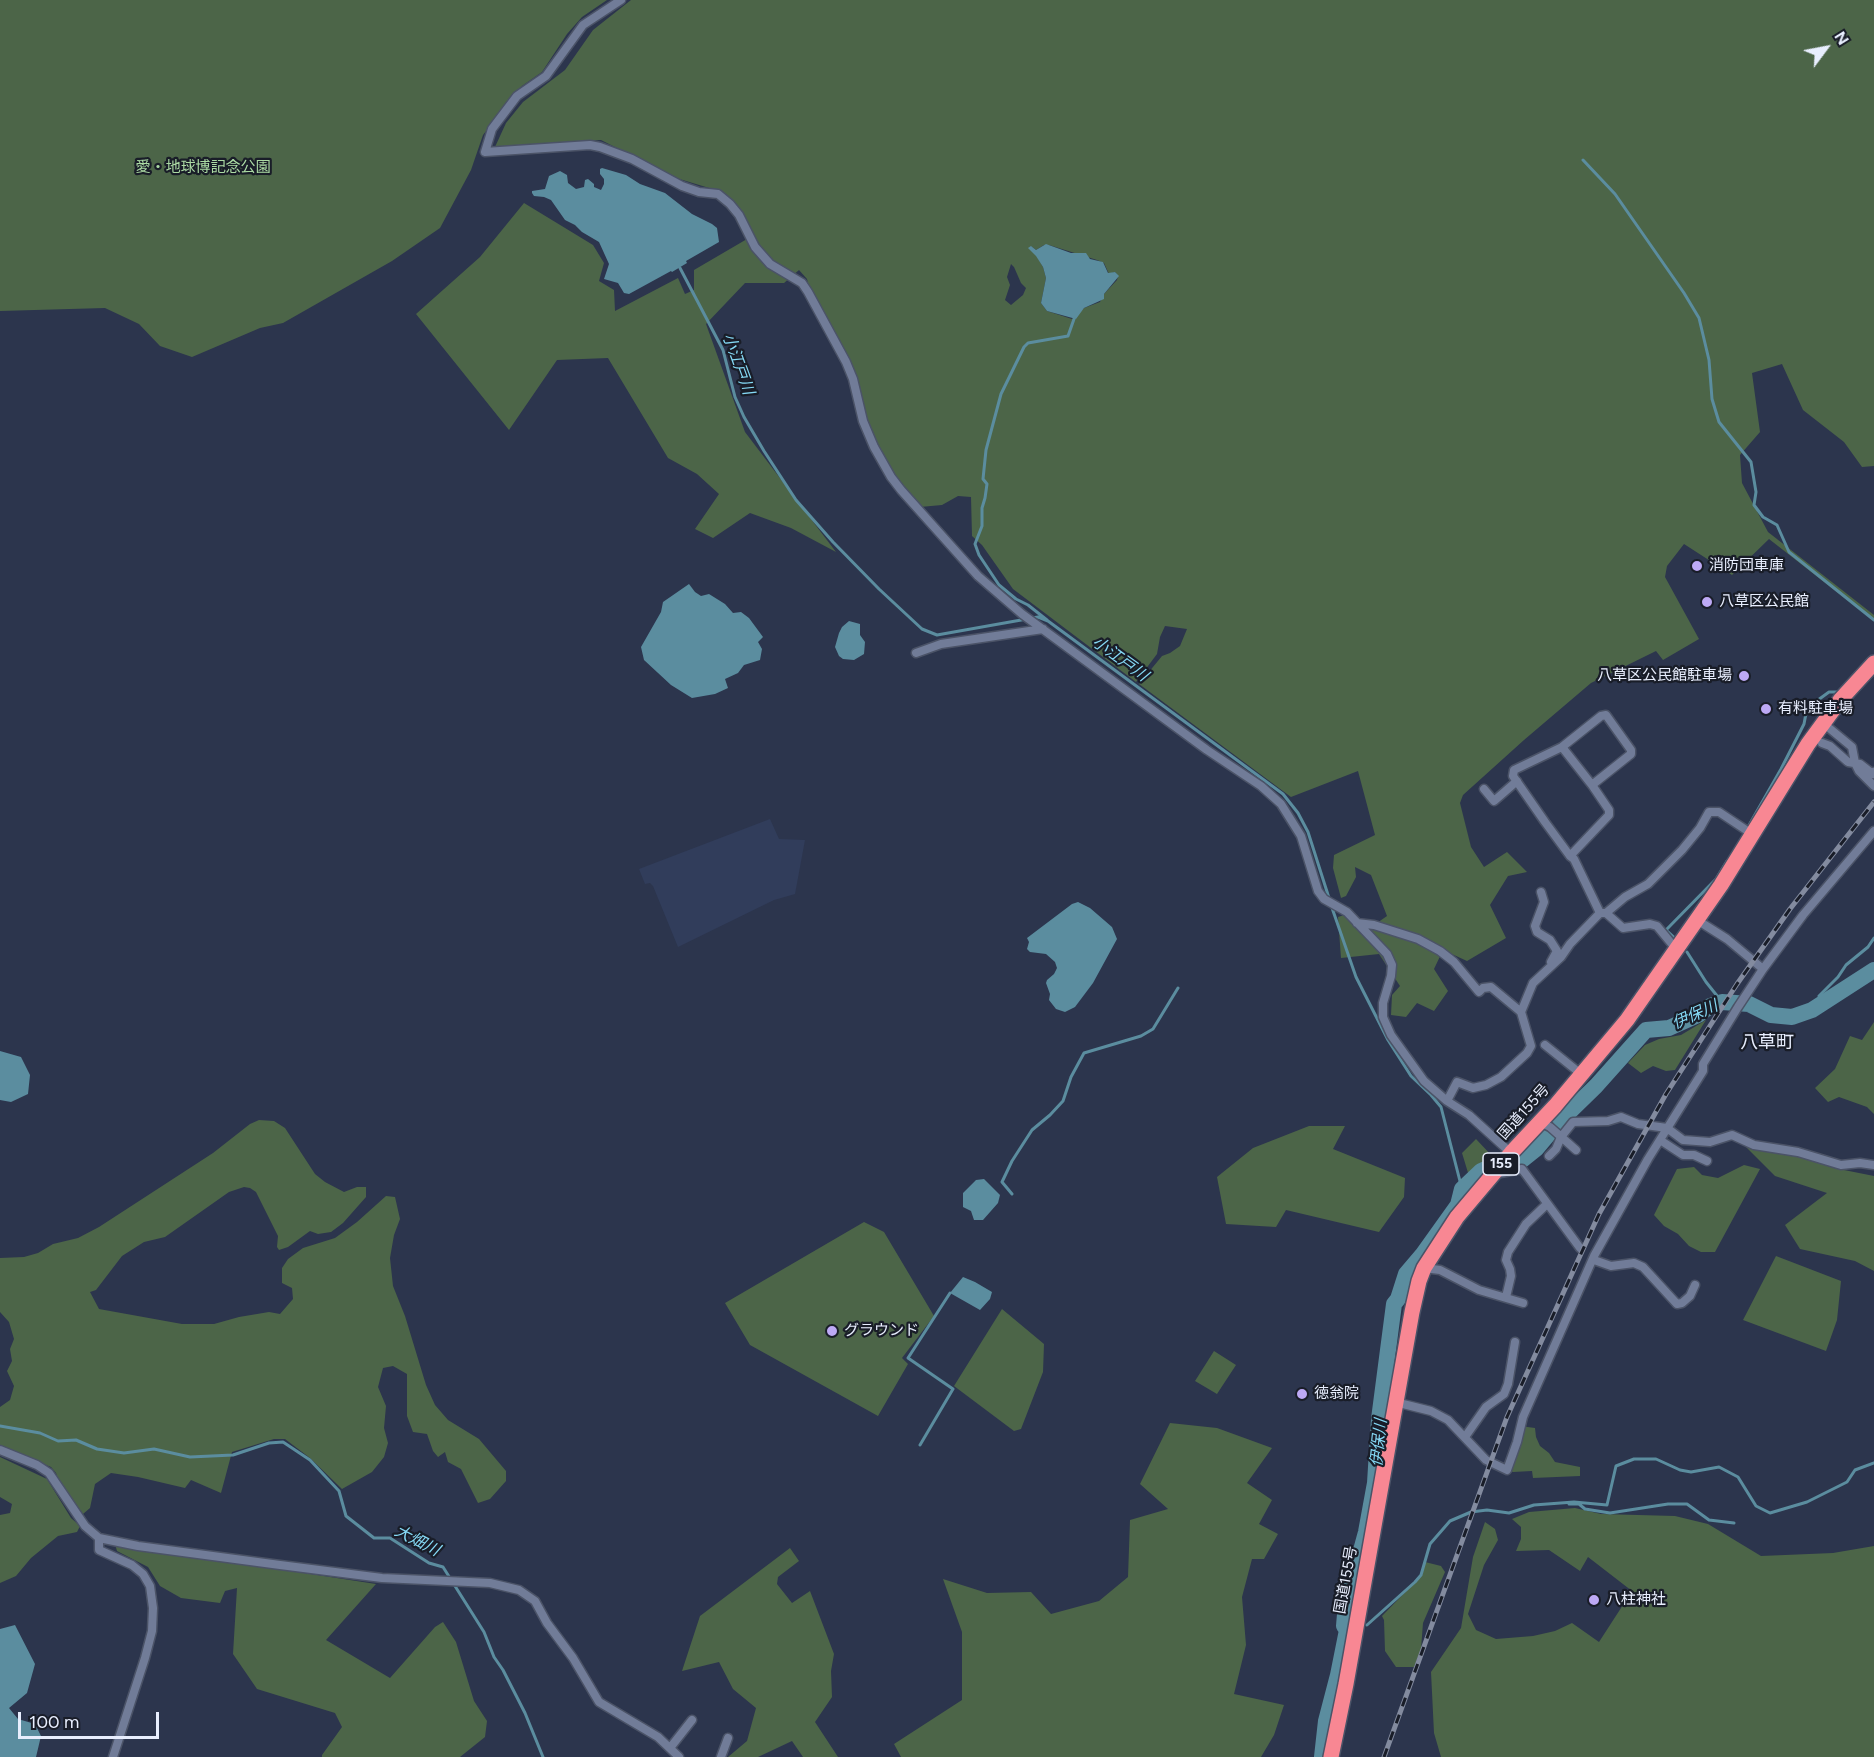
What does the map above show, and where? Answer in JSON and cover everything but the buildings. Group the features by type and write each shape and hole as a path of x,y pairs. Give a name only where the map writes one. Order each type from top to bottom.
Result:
{"highway":[{"name":"国道155号","path":"1331,1757 1412,1312 1424,1269 1457,1217 1511,1153 1552,1129 1581,1074 1627,1020 1697,920 1747,831 1823,723 1874,663"}],"street":[{"path":"621,0 583,26 546,76 517,96 492,129 485,152 590,145 600,147 632,159 682,186 699,192 718,194 730,204 739,215 755,247 770,264 801,283 808,292 846,362 853,379 863,421 891,477 978,576 1022,614 1207,750 1260,786 1281,804 1301,836 1318,891 1324,899 1338,906 1357,922 1387,954 1392,965 1383,1004 1383,1017 1391,1035 1424,1081 1447,1101 1469,1114 1511,1153"},
{"path":"916,653 941,644 1040,627"},
{"path":"1592,785 1631,754 1631,750 1606,715 1601,716 1562,747 1514,770 1513,776 1574,859 1603,913 1623,928 1650,924 1657,926 1676,949"},
{"path":"1823,723 1852,747 1859,771 1874,786"},
{"path":"1822,743 1830,746 1848,762 1860,764 1873,774 1874,772"},
{"path":"1562,747 1609,810 1609,815 1570,856"},
{"path":"1484,789 1494,801 1517,781"},
{"path":"1521,1012 1533,983 1603,913 1648,884 1682,850 1700,828 1709,812 1719,812 1747,831"},
{"path":"1395,1402 1439,1414 1455,1426 1486,1460 1507,1470 1523,1417 1608,1229 1703,1071 1703,1064 1763,969 1803,915 1874,831"},
{"path":"1541,892 1544,902 1535,926 1538,932 1550,940 1557,951 1550,966"},
{"path":"1697,920 1727,939 1763,969"},
{"path":"1357,922 1418,939 1440,951 1454,962 1479,992 1483,988 1491,987 1521,1012 1531,1046 1527,1053 1502,1077 1486,1085 1473,1088 1456,1082 1447,1101"},
{"path":"1545,1045 1581,1074"},
{"path":"1552,1129 1573,1122 1608,1121 1621,1117 1638,1125 1667,1128 1683,1140 1710,1142 1732,1135 1754,1145 1798,1152 1841,1165 1860,1163 1874,1165"},
{"path":"1552,1129 1576,1150"},
{"path":"1549,1156 1556,1149 1552,1129"},
{"path":"1660,1140 1683,1155 1694,1155 1707,1161"},
{"path":"1491,1175 1522,1169 1580,1248"},
{"path":"1506,1297 1511,1276 1506,1260 1508,1252 1526,1224 1547,1204"},
{"path":"1594,1260 1611,1266 1634,1263 1643,1267 1677,1304 1690,1296 1695,1285"},
{"path":"1424,1269 1440,1270 1479,1290 1523,1303"},
{"path":"1465,1437 1486,1407 1504,1394 1508,1384 1515,1342"},
{"path":"0,1450 37,1465 49,1473 85,1526 99,1538 138,1546 382,1578 443,1579 490,1583 519,1590 535,1601 599,1702 658,1737 679,1757"},
{"path":"99,1538 99,1550 132,1565 143,1574 150,1586 153,1608 152,1631 113,1757"},
{"path":"669,1748 692,1720"},
{"path":"721,1757 728,1738"}],"shaded area":[{"path":"602,168 626,175 640,184 665,193 692,214 717,228 719,242 672,272 629,294 624,293 618,283 604,279 609,264 599,242 565,220 551,200 534,196 532,193 532,191 545,189 549,176 560,171 567,175 568,183 576,189 584,187 585,180 588,179 594,187 601,190 604,184 604,179 600,174"},
{"path":"1046,244 1071,253 1086,253 1090,259 1103,262 1108,273 1115,272 1119,276 1104,294 1104,299 1084,308 1076,319 1047,311 1041,303 1046,278 1043,267 1028,248 1031,246 1036,250"},
{"path":"689,584 701,596 709,594 725,604 733,613 741,612 749,618 763,637 758,642 762,649 760,660 744,665 738,673 725,679 728,688 715,694 692,698 671,685 644,660 641,647 661,612 663,602"},
{"path":"849,621 860,624 860,635 865,642 864,654 854,660 843,659 835,647 842,627"},
{"path":"770,819 779,839 805,840 795,894 774,900 678,947 653,886 650,883 645,884 639,869"},
{"path":"1078,902 1090,908 1112,927 1117,939 1093,983 1075,1007 1065,1012 1056,1009 1049,1000 1050,994 1046,983 1057,968 1055,962 1046,954 1030,952 1027,949 1029,942 1027,938 1072,904"},
{"path":"0,1051 21,1057 30,1075 28,1094 11,1102 0,1100"},
{"path":"984,1179 1000,1195 998,1203 983,1220 974,1220 971,1211 963,1207 963,1193 976,1180"},
{"path":"963,1277 992,1292 990,1299 980,1310 950,1293"},
{"path":"15,1625 35,1664 27,1693 9,1708 18,1719 35,1724 41,1736 36,1757 0,1757 0,1629"}],"green space":[{"name":"愛・地球博記念公園","path":"0,0 607,0 582,17 567,34 542,72 522,86 483,135 471,170 440,228 392,261 283,323 260,328 192,357 160,346 139,324 105,308 0,311"},
{"path":"631,0 1874,0 1874,466 1862,467 1844,442 1803,410 1782,364 1752,373 1760,432 1740,455 1742,483 1768,532 1874,615 1874,621 1769,539 1732,575 1684,544 1667,566 1665,577 1699,639 1663,660 1656,651 1591,683 1463,795 1460,803 1471,847 1484,867 1507,852 1527,872 1508,876 1490,905 1506,938 1467,961 1443,950 1434,969 1448,991 1434,1011 1417,1003 1406,1017 1391,1015 1392,995 1400,986 1379,954 1341,958 1338,917 1344,915 1361,934 1387,916 1371,875 1355,867 1356,877 1346,896 1341,898 1333,868 1334,855 1375,835 1358,771 1291,797 1139,684 1162,656 1180,646 1187,629 1165,626 1157,654 1136,682 1013,589 982,545 972,536 971,497 958,496 942,505 920,507 887,465 867,422 855,374 810,292 807,279 799,270 784,283 745,283 706,324 745,432 836,552 791,528 750,513 713,538 695,529 719,494 697,474 668,458 608,358 557,360 509,430 416,314 480,257 524,203 593,245 604,263 599,281 614,290 615,311 678,278 685,294 694,290 694,270 747,239 757,254 763,250 740,212 719,191 676,178 601,140 495,147 506,123 523,102 565,70 593,30","holes":["1044,245 1104,263 1109,274 1115,272 1118,276 1117,280 1100,302 1084,308 1072,319 1047,311 1041,303 1046,278 1043,267 1031,246 1036,250","1011,264 1026,288 1023,295 1011,305 1005,300 1010,285 1007,277"]},
{"path":"1706,1020 1675,1070 1666,1071 1653,1066 1641,1073 1628,1063 1645,1045 1659,1039 1681,1035"},
{"path":"1874,1022 1874,1114 1867,1107 1839,1097 1828,1102 1815,1088 1835,1069 1850,1036 1862,1040"},
{"path":"259,1120 274,1121 285,1128 315,1174 325,1182 344,1192 357,1187 366,1187 366,1197 343,1223 331,1232 318,1234 310,1231 288,1247 279,1250 278,1236 256,1192 244,1187 229,1192 165,1237 144,1242 122,1256 96,1290 90,1292 99,1309 182,1324 214,1324 269,1312 280,1314 293,1299 292,1288 282,1283 282,1268 288,1259 303,1248 335,1238 386,1196 395,1197 400,1219 394,1235 390,1258 393,1286 405,1316 426,1385 435,1405 448,1420 479,1439 506,1471 506,1481 490,1499 478,1503 461,1469 448,1462 445,1452 438,1457 433,1451 427,1434 413,1432 407,1416 407,1374 393,1366 383,1368 378,1387 386,1406 384,1428 388,1443 384,1457 372,1472 342,1489 310,1458 285,1439 274,1439 232,1452 221,1493 191,1480 185,1488 111,1473 95,1484 90,1508 83,1514 59,1482 51,1467 0,1447 0,1407 10,1400 14,1386 7,1371 12,1361 10,1349 14,1339 9,1322 0,1312 0,1258 24,1257 38,1253 53,1244 78,1238 99,1227 213,1153 250,1124"},
{"path":"1309,1126 1345,1126 1333,1149 1405,1178 1404,1197 1379,1232 1286,1210 1276,1227 1226,1224 1217,1177 1253,1148"},
{"path":"1476,1139 1492,1156 1469,1176 1462,1153"},
{"path":"1745,1146 1805,1158 1834,1168 1874,1176 1874,1271 1855,1261 1800,1249 1785,1225 1827,1193 1775,1176"},
{"path":"1744,1165 1760,1169 1715,1252 1701,1252 1689,1246 1654,1215 1677,1169 1694,1167 1702,1175 1718,1178"},
{"name":"グラウンド","path":"864,1222 884,1232 934,1316 902,1358 908,1364 878,1416 750,1345 725,1303"},
{"path":"1776,1256 1841,1281 1837,1320 1826,1351 1743,1320"},
{"path":"1002,1309 1044,1344 1043,1372 1021,1429 1014,1431 954,1386"},
{"path":"1214,1351 1236,1365 1217,1394 1195,1381"},
{"path":"1170,1423 1217,1428 1272,1448 1247,1483 1272,1500 1259,1524 1278,1534 1264,1559 1252,1559 1242,1597 1246,1645 1234,1694 1284,1705 1274,1735 1261,1757 901,1757 894,1744 962,1700 962,1632 943,1579 987,1593 1031,1592 1051,1614 1099,1601 1128,1577 1130,1520 1168,1509 1140,1484"},
{"path":"1520,1426 1535,1428 1540,1446 1555,1462 1580,1467 1580,1476 1533,1478 1532,1471 1507,1470"},
{"path":"0,1457 47,1479 71,1518 80,1526 77,1532 58,1536 31,1558 16,1576 0,1583 0,1515 10,1513 12,1504 0,1497"},
{"path":"1575,1508 1601,1514 1675,1516 1708,1524 1761,1556 1833,1553 1874,1546 1874,1757 1441,1757 1434,1733 1431,1672 1461,1628 1473,1557 1485,1522 1495,1529 1498,1540 1484,1565 1468,1614 1476,1630 1496,1639 1533,1636 1555,1631 1572,1623 1599,1642 1632,1591 1588,1557 1580,1571 1549,1550 1516,1551 1521,1539 1521,1527 1512,1519 1529,1512"},
{"path":"115,1544 376,1584 326,1640 390,1678 435,1627 443,1622 456,1642 474,1701 487,1721 485,1737 460,1757 322,1757 342,1727 335,1713 257,1689 233,1654 237,1588 225,1591 220,1603 181,1598 160,1586 148,1567 117,1551"},
{"path":"790,1548 799,1561 778,1577 777,1584 792,1603 810,1591 834,1654 831,1671 832,1697 815,1722 838,1757 803,1757 792,1741 758,1757 728,1757 747,1741 756,1708 733,1689 719,1662 682,1671 700,1616"},
{"path":"1425,1562 1441,1566 1445,1572 1423,1623 1421,1649 1414,1667 1396,1667 1385,1651 1382,1616 1422,1575"}],"waterway":[{"path":"1583,160 1615,194 1699,318 1709,360 1712,399 1719,422 1751,462 1756,492 1754,505 1763,517 1777,525 1789,552 1874,620"},
{"name":"小江戸川","path":"680,268 723,350 735,397 764,451 796,500 879,589 922,629 937,635 1038,617 1048,621 1283,794 1298,813 1308,832 1329,898"},
{"path":"1047,620 999,585 979,555 975,544 982,526 982,508 987,484 983,479 986,450 1001,394 1024,347 1028,343 1068,336 1074,319"},
{"path":"1748,827 1804,724 1807,708 1829,692 1840,690"},
{"path":"1677,940 1666,930 1716,879 1727,861"},
{"name":"小江戸川","path":"1331,905 1356,977 1388,1040 1411,1076 1441,1107 1462,1189"},
{"path":"1819,996 1838,977 1846,965 1868,947 1874,938"},
{"path":"1687,952 1722,1002"},
{"name":"伊保川","path":"1521,1161 1536,1149 1646,1030 1669,1028 1722,1002 1749,1004 1771,1015 1792,1017 1812,1010 1874,970"},
{"path":"1012,1194 1002,1182 1012,1161 1032,1130 1063,1101 1071,1077 1084,1053 1141,1036 1153,1029 1178,988"},
{"name":"伊保川","path":"1322,1757 1326,1721 1347,1630 1344,1626 1347,1590 1366,1532 1375,1483 1379,1419 1394,1304 1398,1299 1406,1274 1458,1205 1462,1189 1481,1171 1499,1163"},
{"path":"920,1445 953,1389 908,1358 950,1293"},
{"name":"大畑川","path":"0,1426 40,1433 58,1441 76,1440 97,1449 124,1453 154,1449 190,1457 233,1455 269,1443 283,1442 310,1460 339,1491 346,1516 374,1538 390,1538 429,1563 443,1567 484,1632 494,1657 525,1713 543,1757"},
{"path":"1367,1625 1421,1575 1430,1544 1450,1521 1471,1512 1487,1510 1509,1513 1534,1505 1574,1502 1607,1505 1616,1466 1634,1459 1656,1459 1680,1470 1691,1472 1719,1467 1738,1477 1756,1506 1770,1513 1807,1502 1847,1482 1855,1470 1874,1463"},
{"path":"1569,1504 1579,1504 1585,1509 1610,1513 1668,1504 1687,1504 1709,1520 1734,1523"}],"railway":[{"path":"1384,1757 1507,1417 1599,1214 1666,1094 1737,984 1790,909 1874,802"}],"place":[{"name":"消防団車庫","path":"1697,566"},
{"name":"八草区公民館","path":"1707,602"},
{"name":"八草区公民館駐車場","path":"1744,676"},
{"name":"有料駐車場","path":"1766,709"},
{"name":"グラウンド","path":"832,1331"},
{"name":"徳翁院","path":"1302,1394"},
{"name":"八柱神社","path":"1594,1600"}],"district":[{"name":"八草町","path":"1767,1043"}]}
